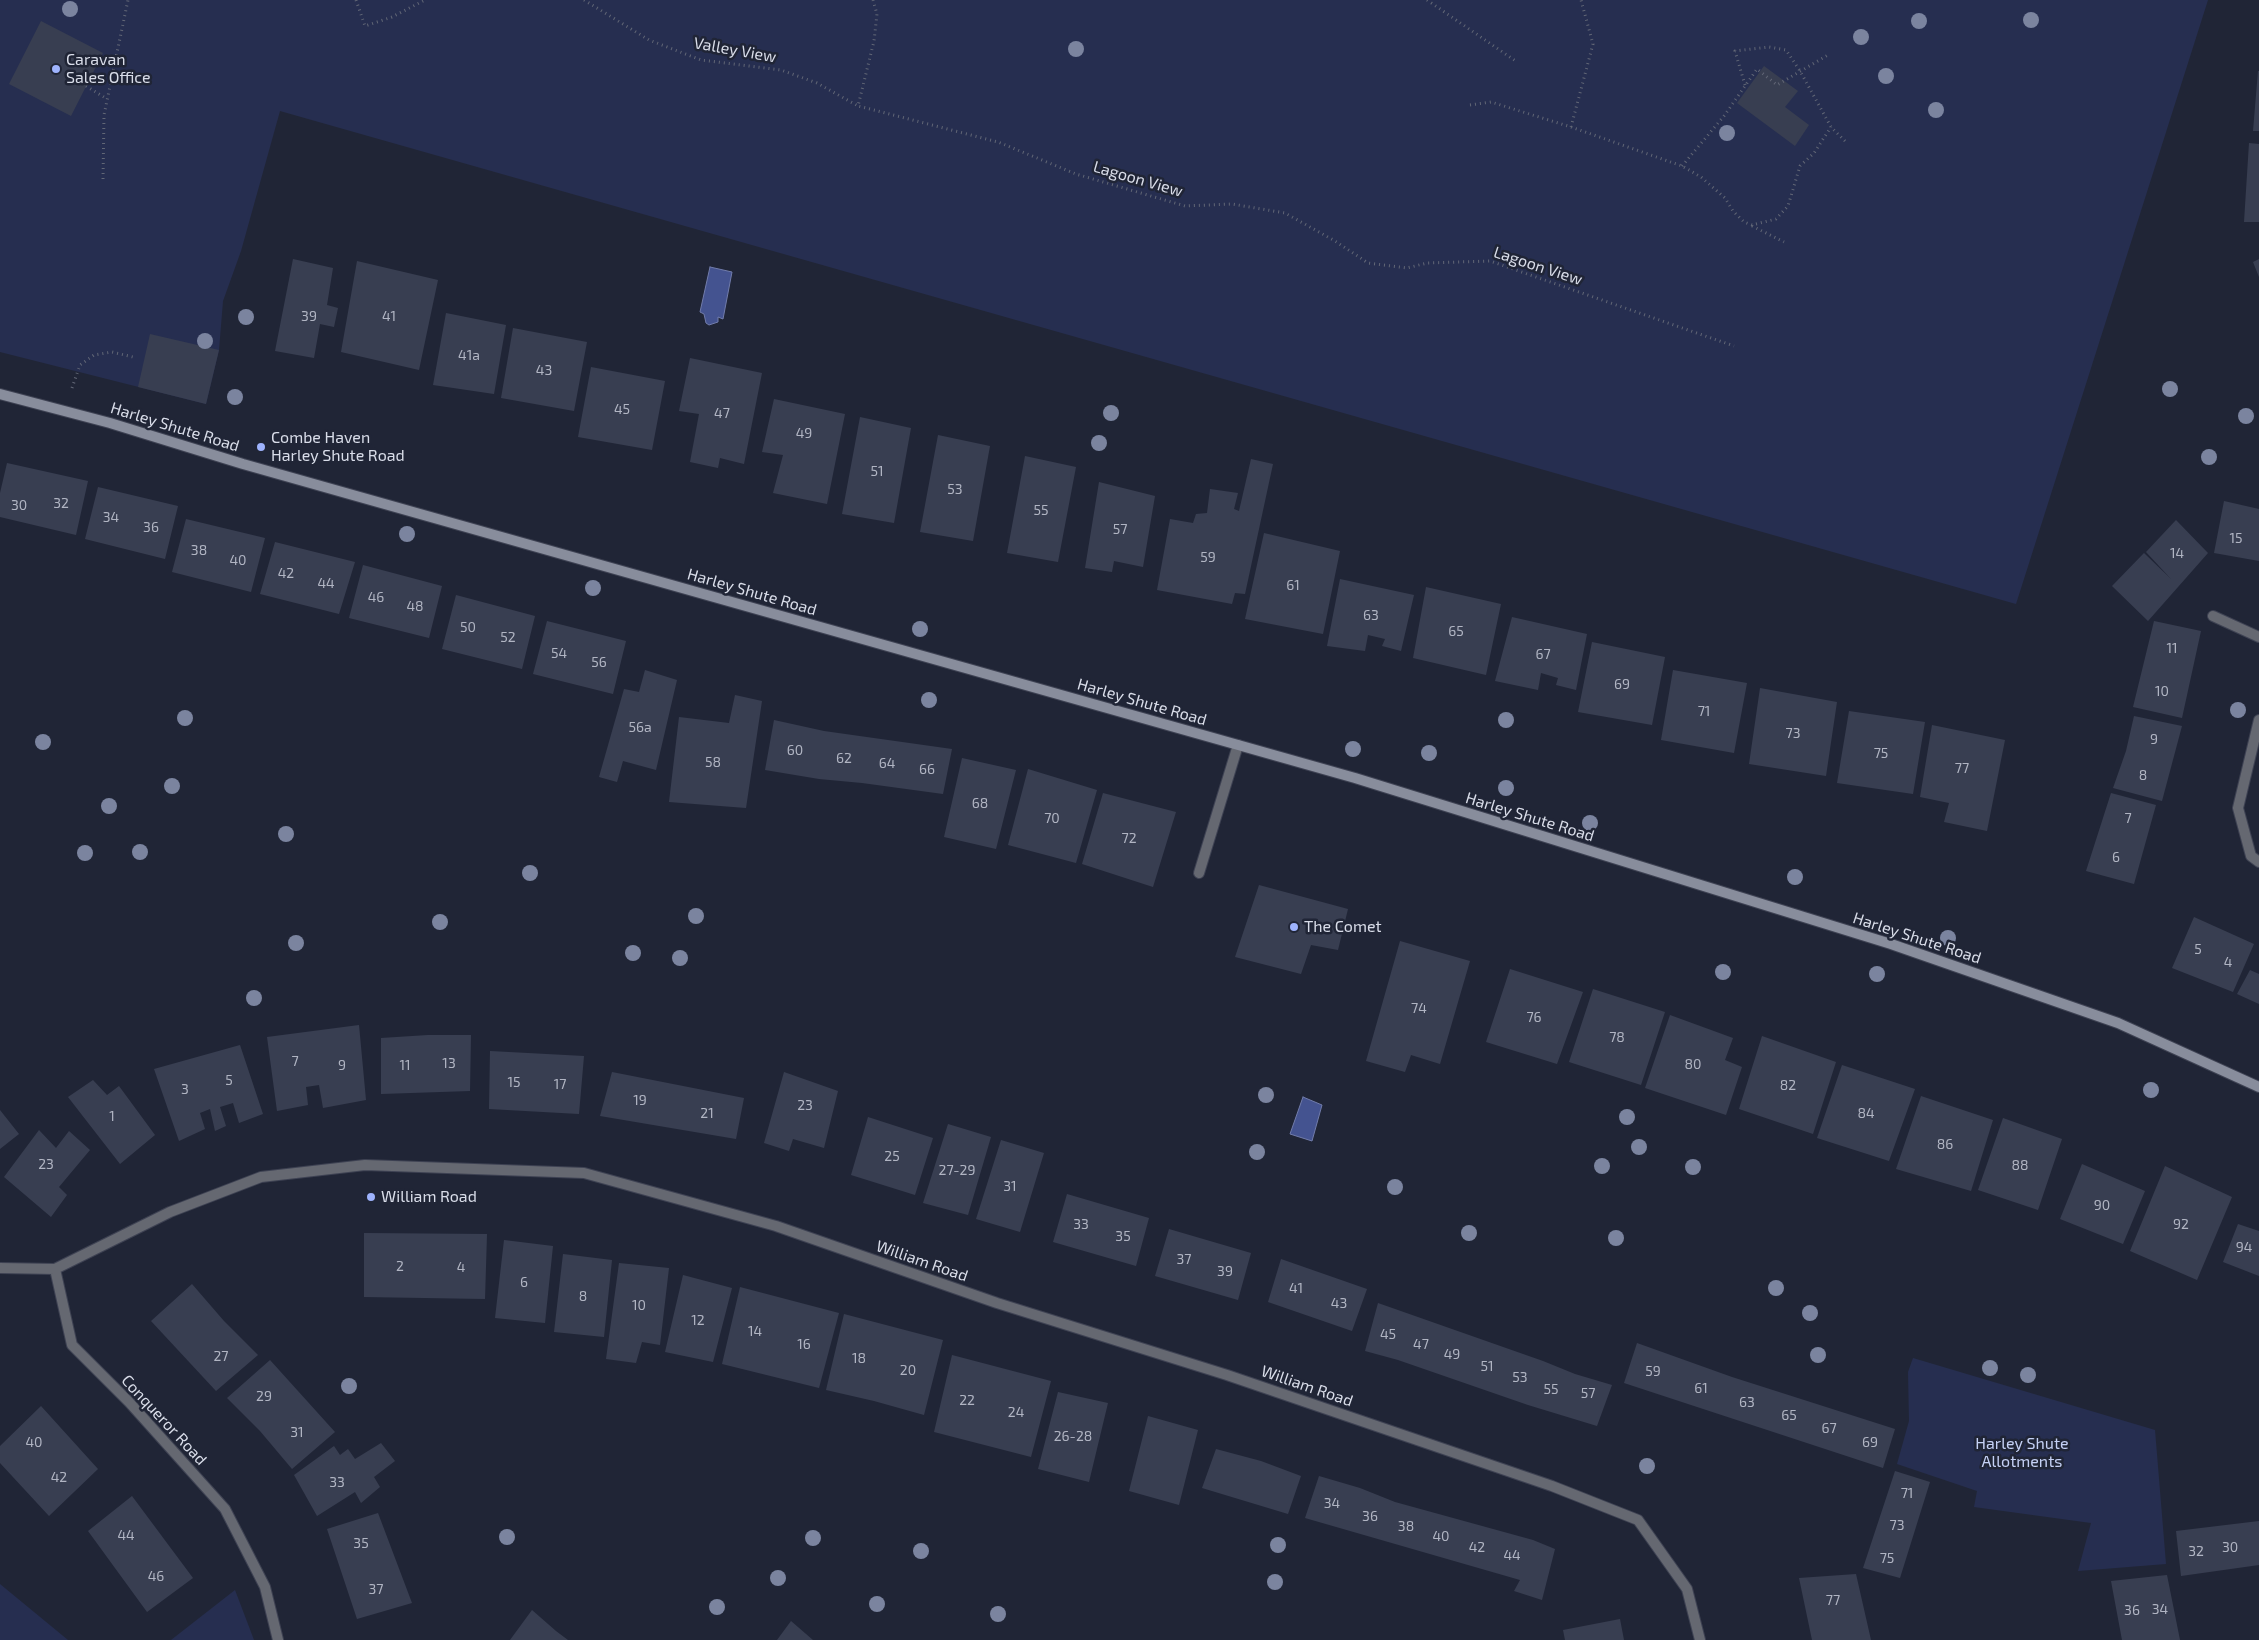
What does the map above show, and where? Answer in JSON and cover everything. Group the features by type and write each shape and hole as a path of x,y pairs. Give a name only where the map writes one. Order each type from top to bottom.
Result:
{"main road":[{"name":"Harley Shute Road","path":"0,394 64,410 243,464 1374,784 1891,944 2118,1023 2259,1087"}],"street":[{"path":"2213,616 2259,637"},
{"path":"2259,720 2238,808 2251,856 2259,862"},
{"path":"1199,873 1238,745"},
{"name":"William Road","path":"55,1269 170,1212 261,1177 365,1165 584,1173 776,1226 997,1303 1246,1381 1552,1486 1638,1520 1688,1588 1700,1640"},
{"path":"0,1268 55,1269"},
{"name":"Conqueror Road","path":"55,1269 72,1345 129,1402 225,1509 265,1587 278,1640"}],"path":[{"path":"103,178 104,115 128,0"},
{"path":"356,0 365,26 392,17 425,0"},
{"name":"Valley View","path":"584,0 649,40 701,60 781,70 817,82 858,106 998,142 1076,174"},
{"path":"858,106 874,41 877,14 873,0"},
{"path":"1427,0 1517,62"},
{"path":"1571,127 1593,44 1580,0"},
{"path":"1746,85 1735,51 1769,47 1786,50 1831,127 1846,142"},
{"path":"1682,166 1724,116 1757,69 1777,85 1828,54"},
{"path":"86,86 108,99"},
{"path":"1470,105 1490,102 1571,127 1682,166 1701,177 1725,198 1733,212 1744,222 1784,242"},
{"path":"1752,225 1776,219 1788,206 1800,166 1814,153 1831,127"},
{"name":"Lagoon View","path":"1076,174 1184,206 1232,204 1285,213 1368,263 1407,268 1427,262 1490,261 1734,346"},
{"path":"64,410 80,365 94,355 112,352 133,357"}],"green space":[{"path":"0,0 2208,0 2016,604 280,111 241,251 223,301 219,350 206,404 0,352"},
{"name":"Harley Shute Allotments","path":"1913,1358 2155,1430 2166,1564 2078,1571 2091,1523 1974,1507 1977,1491 1897,1464 1909,1421 1908,1372"},
{"path":"0,1584 68,1640 0,1640"},
{"path":"235,1590 254,1640 171,1640"}],"shaded area":[{"path":"710,267 732,272 723,319 718,317 718,322 709,325 706,323 704,314 700,312"},
{"path":"1303,1097 1322,1105 1312,1141 1290,1134"}],"building":[{"name":"Caravan Sales Office","path":"41,21 103,53 71,116 9,84"},
{"path":"1764,66 1798,91 1785,107 1809,125 1795,146 1737,103"},
{"path":"2258,71 2259,131 2253,131"},
{"path":"2249,143 2259,144 2259,222 2244,222"},
{"path":"293,259 333,268 327,305 338,308 334,327 320,324 314,358 275,351"},
{"path":"2259,259 2259,277 2253,262"},
{"path":"357,261 438,280 419,370 341,352"},
{"path":"446,313 506,325 494,394 433,385"},
{"path":"513,328 587,342 574,411 501,398"},
{"path":"150,334 219,350 206,404 138,387"},
{"path":"690,358 762,373 744,464 720,458 718,468 690,462 699,414 679,411"},
{"path":"591,367 665,381 652,450 578,437"},
{"path":"774,399 845,414 827,504 773,493 783,455 762,452"},
{"path":"860,417 911,428 894,523 842,514"},
{"path":"938,435 990,446 973,541 920,532"},
{"path":"1025,456 1076,467 1058,562 1007,553"},
{"path":"1251,459 1273,464 1245,594 1235,593 1232,604 1157,590 1170,519 1193,523 1196,514 1207,513 1210,489 1238,493 1234,509 1239,511"},
{"path":"7,463 88,481 76,535 0,517 0,493"},
{"path":"1099,482 1155,496 1143,567 1114,561 1112,572 1085,568"},
{"path":"98,487 178,506 165,559 85,539"},
{"path":"2224,501 2259,509 2259,561 2214,553"},
{"path":"186,519 265,538 251,592 172,572"},
{"path":"2176,520 2208,553 2148,621 2112,586 2144,553 2171,579 2146,552"},
{"path":"1264,533 1340,551 1323,634 1245,619"},
{"path":"275,542 355,562 339,614 260,594"},
{"path":"363,565 442,586 429,638 349,618"},
{"path":"1340,579 1414,595 1401,651 1382,646 1385,639 1368,635 1365,651 1327,646"},
{"path":"1426,587 1501,604 1486,675 1413,658"},
{"path":"456,595 535,616 522,669 442,649"},
{"path":"1512,617 1587,634 1576,690 1556,685 1558,678 1541,673 1538,690 1495,681"},
{"path":"547,621 626,641 613,694 533,674"},
{"path":"2154,621 2201,631 2182,718 2133,707"},
{"path":"1592,642 1665,657 1652,725 1578,712"},
{"path":"645,670 677,680 656,770 623,761 617,782 599,777 624,689 639,692"},
{"path":"1673,670 1747,683 1734,753 1661,740"},
{"path":"1760,688 1837,702 1826,776 1749,764"},
{"path":"735,695 762,701 746,808 669,802 679,717 729,723"},
{"path":"1849,711 1925,722 1913,794 1837,783"},
{"path":"2134,716 2182,726 2162,801 2113,788 2126,751"},
{"path":"774,720 824,731 952,749 943,794 819,779 765,770"},
{"path":"1932,725 2005,740 1987,831 1944,822 1949,803 1920,797"},
{"path":"962,758 1016,770 996,849 944,837"},
{"path":"1028,769 1097,790 1076,863 1008,845"},
{"path":"1103,793 1176,812 1153,887 1082,864"},
{"path":"2111,793 2156,805 2134,884 2086,871"},
{"name":"The Comet","path":"1259,885 1348,909 1338,950 1311,945 1301,974 1235,957"},
{"path":"2194,917 2254,944 2233,992 2172,968"},
{"path":"1400,941 1470,961 1440,1064 1411,1055 1405,1072 1366,1061"},
{"path":"1510,969 1583,992 1557,1064 1486,1042"},
{"path":"2250,970 2259,974 2259,1004 2237,994"},
{"path":"1593,989 1665,1012 1641,1085 1569,1062"},
{"path":"1670,1015 1733,1038 1725,1060 1742,1067 1726,1115 1645,1088"},
{"path":"359,1025 366,1100 323,1108 319,1085 306,1087 308,1105 277,1111 267,1037"},
{"path":"471,1035 470,1091 381,1094 381,1038"},
{"path":"1762,1036 1836,1062 1813,1134 1739,1109"},
{"path":"240,1045 263,1114 239,1123 233,1103 220,1107 226,1126 215,1131 210,1109 200,1113 205,1129 179,1141 154,1069"},
{"path":"490,1051 584,1056 579,1114 489,1109"},
{"path":"1842,1065 1915,1089 1889,1161 1817,1138"},
{"path":"612,1072 744,1098 736,1139 600,1116"},
{"path":"784,1072 838,1091 824,1148 793,1139 789,1151 764,1143"},
{"path":"93,1080 107,1095 119,1086 155,1135 120,1164 68,1097"},
{"path":"1921,1096 1993,1120 1971,1191 1896,1169"},
{"path":"0,1110 19,1134 0,1149"},
{"path":"868,1117 933,1138 915,1195 851,1175"},
{"path":"2003,1118 2062,1139 2038,1210 1978,1190"},
{"path":"948,1124 991,1137 968,1215 923,1203"},
{"path":"39,1130 56,1148 69,1131 90,1150 59,1187 67,1195 51,1217 4,1177"},
{"path":"1001,1140 1044,1153 1020,1232 976,1219"},
{"path":"2082,1164 2145,1191 2123,1244 2060,1219"},
{"path":"2165,1166 2232,1197 2197,1280 2130,1251"},
{"path":"1067,1194 1149,1218 1136,1266 1053,1242"},
{"path":"2238,1224 2259,1231 2259,1276 2223,1262"},
{"path":"1169,1229 1251,1253 1238,1300 1155,1276"},
{"path":"364,1233 487,1234 485,1299 364,1297"},
{"path":"504,1240 553,1246 545,1323 495,1318"},
{"path":"563,1254 612,1260 604,1337 554,1332"},
{"path":"1281,1259 1367,1289 1352,1331 1268,1302"},
{"path":"619,1263 669,1268 660,1345 642,1342 636,1363 606,1359"},
{"path":"683,1275 732,1288 713,1362 665,1352"},
{"path":"192,1284 224,1321 258,1355 216,1391 151,1321"},
{"path":"740,1287 839,1313 819,1388 722,1364"},
{"path":"1378,1303 1575,1374 1612,1385 1597,1426 1528,1405 1398,1360 1365,1351"},
{"path":"844,1314 943,1340 924,1415 826,1390"},
{"path":"1637,1343 1732,1377 1895,1429 1883,1468 1624,1383"},
{"path":"952,1355 1051,1381 1031,1457 934,1432"},
{"path":"270,1360 335,1432 292,1469 260,1431 227,1398"},
{"path":"1058,1392 1108,1403 1089,1482 1038,1469"},
{"path":"41,1406 98,1469 49,1516 0,1463 0,1446"},
{"path":"1148,1416 1198,1430 1179,1505 1129,1491"},
{"path":"381,1443 395,1461 374,1477 380,1487 361,1503 355,1492 317,1516 294,1475 334,1446 340,1455 348,1449 355,1459"},
{"path":"1216,1449 1261,1461 1301,1476 1288,1514 1202,1488"},
{"path":"1895,1471 1930,1482 1900,1578 1863,1568"},
{"path":"1319,1476 1360,1488 1395,1502 1533,1540 1555,1549 1542,1600 1514,1591 1520,1580 1305,1518"},
{"path":"132,1496 193,1578 147,1612 88,1531"},
{"path":"378,1513 412,1603 357,1619 327,1529"},
{"path":"2259,1521 2259,1565 2181,1576 2176,1531"},
{"path":"1856,1574 1871,1640 1812,1640 1799,1578"},
{"path":"2167,1575 2180,1640 2122,1640 2111,1581"},
{"path":"532,1610 556,1631 568,1640 510,1640"},
{"path":"1620,1619 1624,1640 1565,1640 1563,1630"},
{"path":"791,1621 813,1640 777,1640"}],"place":[{"name":"Caravan Sales Office","path":"56,69"},
{"name":"Combe Haven Harley Shute Road","path":"261,447"},
{"name":"The Comet","path":"1294,927"},
{"name":"William Road","path":"371,1197"}]}
